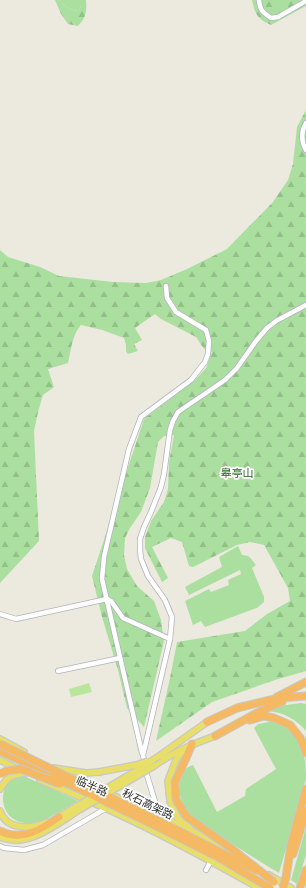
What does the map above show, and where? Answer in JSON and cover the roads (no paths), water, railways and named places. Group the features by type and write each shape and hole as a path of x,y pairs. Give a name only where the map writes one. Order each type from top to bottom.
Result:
{"highway":[{"path":"268,701 306,682"},
{"path":"207,722 237,708 279,698 306,696"},
{"path":"215,736 276,704 292,700 306,700"},
{"path":"237,724 264,716 282,721 290,725 296,732 301,739 306,753"},
{"name":"秋石高架路","path":"0,744 169,826 257,871 272,885"},
{"path":"192,744 175,782 176,800 187,817 232,849 272,885"},
{"name":"秋石高架路","path":"0,751 156,826 272,885 283,888"},
{"path":"0,774 6,771 21,769 61,785 78,788"},
{"path":"286,877 290,845 306,789"},
{"path":"283,888 306,811"},
{"path":"0,832 13,835 30,834 45,827 59,817"},
{"path":"300,888 306,870"}],"main road":[{"path":"0,837 8,840 26,839 37,835 159,756 207,722"},
{"path":"0,811 6,820 12,824 20,827 36,826 78,808 154,766 166,757 192,744 215,736"},
{"name":"临半路","path":"0,740 50,767 206,838 291,888"},
{"path":"192,744 180,754 174,764 168,781 170,801 178,818 189,828 206,838"},
{"path":"50,767 86,773 99,772 136,765 159,756"},
{"name":"临半路","path":"0,760 153,832 211,861 259,888"},
{"path":"0,789 10,776 18,773 25,773"}],"street":[{"path":"259,0 263,13 271,18 278,17 306,1"},
{"path":"306,123 302,135 306,150"},
{"path":"153,832 158,815 156,805 142,755 102,579 104,557 129,449 141,417 191,380 205,362 208,354 209,341 206,330 176,312 167,298 166,286"},
{"path":"142,755 170,639 172,617 165,600 148,576 141,559 140,539 161,487 170,430 173,421 178,412 225,380 237,368 267,328 276,321 306,305"},
{"path":"0,614 16,619 107,599 111,601 123,618 170,639"},
{"path":"58,671 120,658"},
{"path":"0,846 4,848 24,850 43,845 105,809"},
{"path":"206,870 211,861"}],"park label":[{"name":"皋亭山","path":"237,473"}]}
